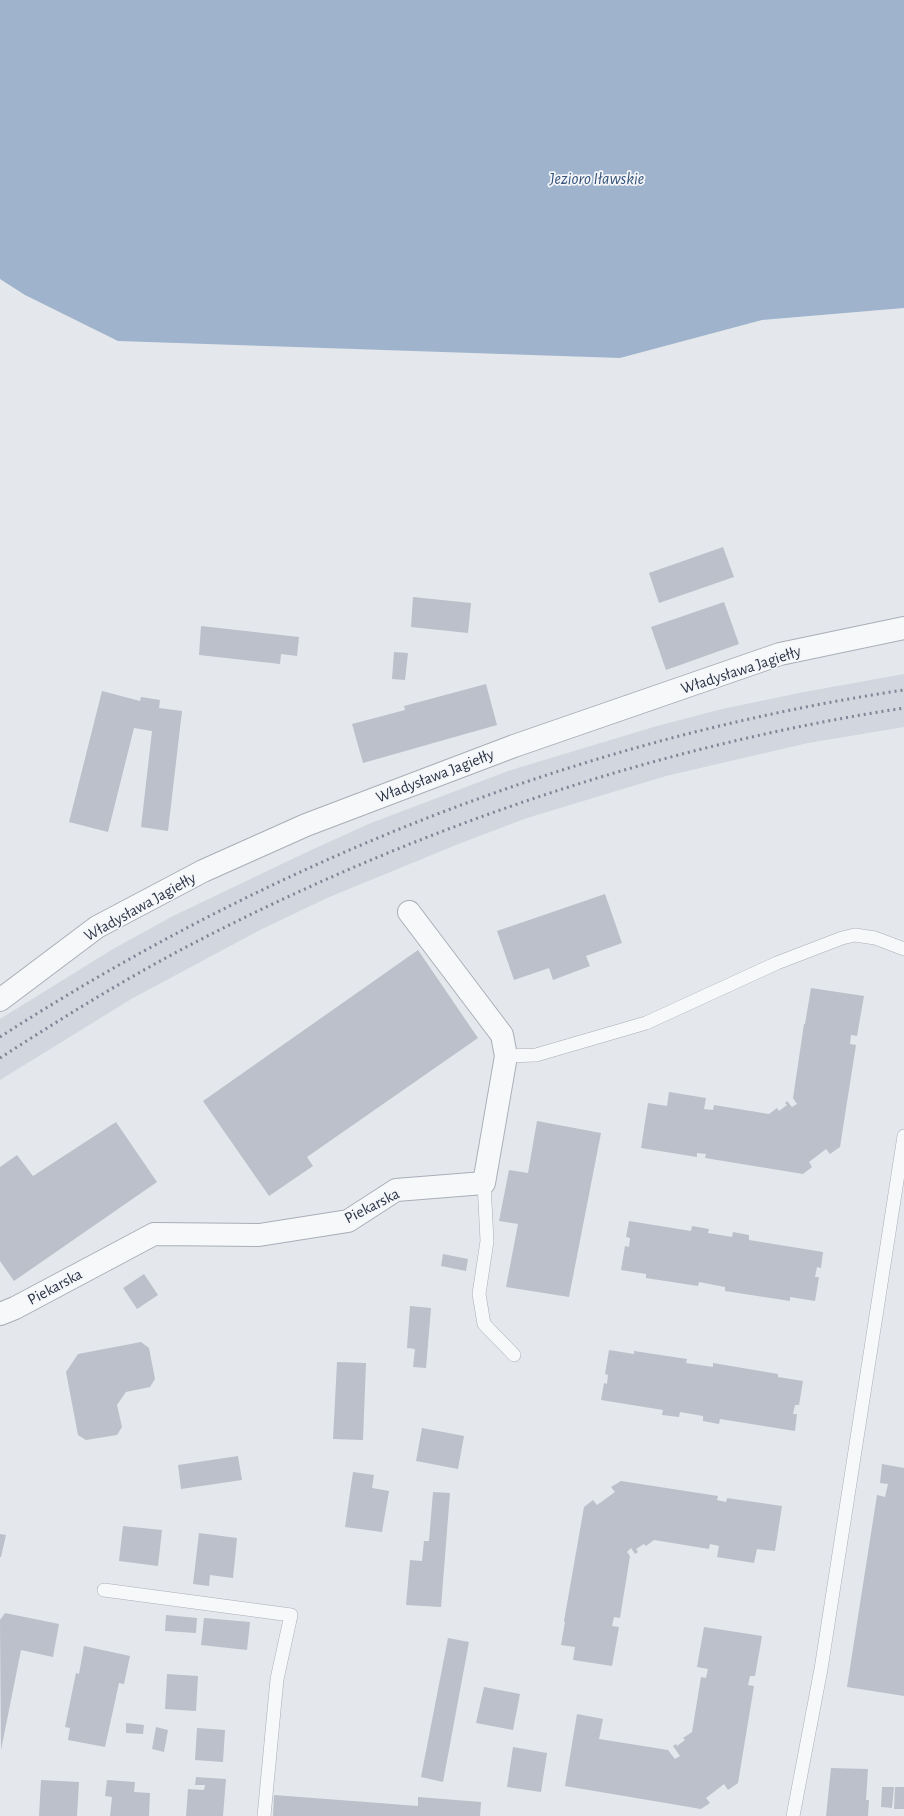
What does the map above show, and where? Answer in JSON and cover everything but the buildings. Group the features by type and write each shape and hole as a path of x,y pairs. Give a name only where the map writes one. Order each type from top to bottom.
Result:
{"street":[{"name":"Władysława Jagiełły","path":"0,1000 97,927 203,871 306,825 514,746 780,654 904,628"},
{"path":"409,912 502,1035 506,1056 484,1183"},
{"name":"Piekarska","path":"0,1314 154,1234 259,1236 348,1221 396,1190 484,1183"}],"lane":[{"path":"506,1056 536,1055 646,1023 777,963 842,938 855,935 875,938 904,949"},
{"path":"793,1816 821,1669 904,1136"},
{"path":"484,1183 487,1241 479,1294 484,1324 514,1355"},
{"path":"104,1590 291,1615 277,1679 264,1816"}],"shaded area":[{"path":"904,674 904,727 808,743 666,776 527,818 461,843 327,898 262,929 133,998 0,1080 0,1019 113,949 173,916 371,823 511,770 657,726 722,709 804,692"}],"water":[{"name":"Jezioro Iławskie","path":"0,0 904,0 904,308 762,320 620,358 118,341 25,295 0,279"}],"railway":[{"path":"0,1037 104,974 211,915 321,863 434,816 548,774 665,740 784,711 904,690"},
{"path":"0,1058 94,999 190,945 274,903 361,864 448,829 537,797 627,769 719,745 811,724 904,708"}]}
